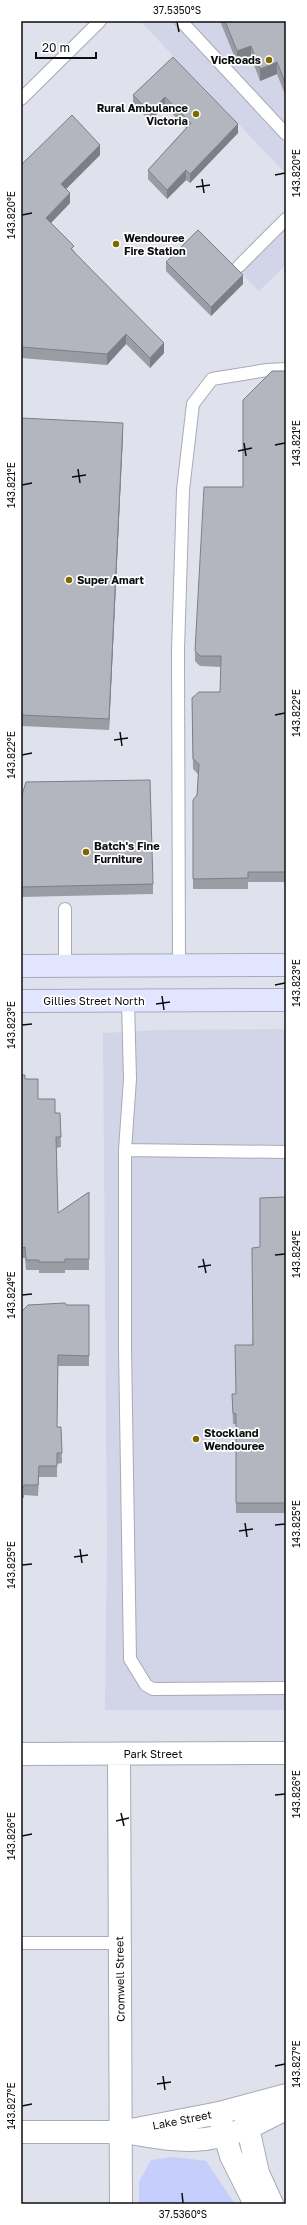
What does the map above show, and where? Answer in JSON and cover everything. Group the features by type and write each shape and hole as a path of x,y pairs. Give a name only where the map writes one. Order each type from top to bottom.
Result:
{"main road":[{"path":"21,966 286,965"},
{"path":"128,966 128,1001"},
{"name":"Gillies Street North","path":"21,1001 286,1000"}],"street":[{"name":"Park Street","path":"21,1754 286,1753"},
{"name":"Cromwell Street","path":"119,1754 119,1943 122,2204"},
{"name":"Lake Street","path":"121,2132 219,2113 286,2095"},
{"path":"243,2107 258,2173 272,2204"},
{"name":"Lake Street","path":"21,2132 121,2132 185,2142 224,2136 248,2128 286,2109"},
{"path":"219,2113 224,2136 255,2204"}],"lane":[{"path":"21,99 100,21"},
{"path":"186,22 286,134"},
{"path":"239,266 286,219"},
{"path":"179,965 178,650 183,490 193,404 212,379 267,370 286,370"},
{"path":"65,909 65,966"},
{"path":"128,1001 130,1079 125,1150 126,1513 129,1651 131,1661 146,1684 153,1689 286,1688"},
{"path":"125,1150 286,1152"},
{"path":"21,1943 119,1943"}],"shaded area":[{"path":"144,21 286,21 286,174 142,23"},
{"path":"286,209 286,265 259,291 236,268"},
{"name":"Stockland Wendouree","path":"286,1029 286,1710 105,1710 107,1543 103,1033 159,1030"},
{"path":"174,2157 206,2161 235,2204 139,2204 139,2182 151,2160"}],"building":[{"name":"VicRoads","path":"225,21 286,21 286,85 277,62 260,69 251,46 237,51"},
{"path":"173,57 238,124 190,174 186,170 167,190 148,170 191,123 165,97 150,112 133,95"},
{"path":"72,115 100,145 61,184 70,193 46,218 74,246 71,249 164,343 150,358 126,334 107,354 21,347 21,165"},
{"path":"198,230 243,275 211,307 166,262"},
{"path":"272,371 286,371 286,872 248,872 248,878 193,879 193,800 197,795 199,764 193,759 192,698 199,692 220,692 221,656 200,656 195,651 204,487 243,487 243,400"},
{"name":"Super Amart","path":"21,418 123,423 109,719 21,715"},
{"name":"Batch's Fine Furniture","path":"150,780 153,884 21,887 21,798 26,782"},
{"path":"21,1075 25,1075 25,1079 38,1079 38,1099 55,1099 55,1113 60,1113 61,1137 56,1137 58,1213 89,1192 89,1259 65,1259 65,1262 39,1262 39,1260 26,1260 25,1247 21,1248"},
{"path":"286,1197 286,1503 236,1503 236,1414 233,1413 232,1394 236,1394 235,1345 253,1345 252,1248 260,1247 260,1198"},
{"path":"65,1303 66,1305 89,1305 89,1356 58,1355 57,1427 61,1427 62,1453 57,1453 57,1466 39,1466 38,1485 24,1485 24,1487 21,1487 21,1312 28,1305"}],"place":[{"name":"VicRoads","path":"269,60"},
{"name":"Rural Ambulance Victoria","path":"196,114"},
{"name":"Wendouree Fire Station","path":"116,244"},
{"name":"Super Amart","path":"69,580"},
{"name":"Batch's Fine Furniture","path":"86,852"},
{"name":"Stockland Wendouree","path":"196,1439"}]}
